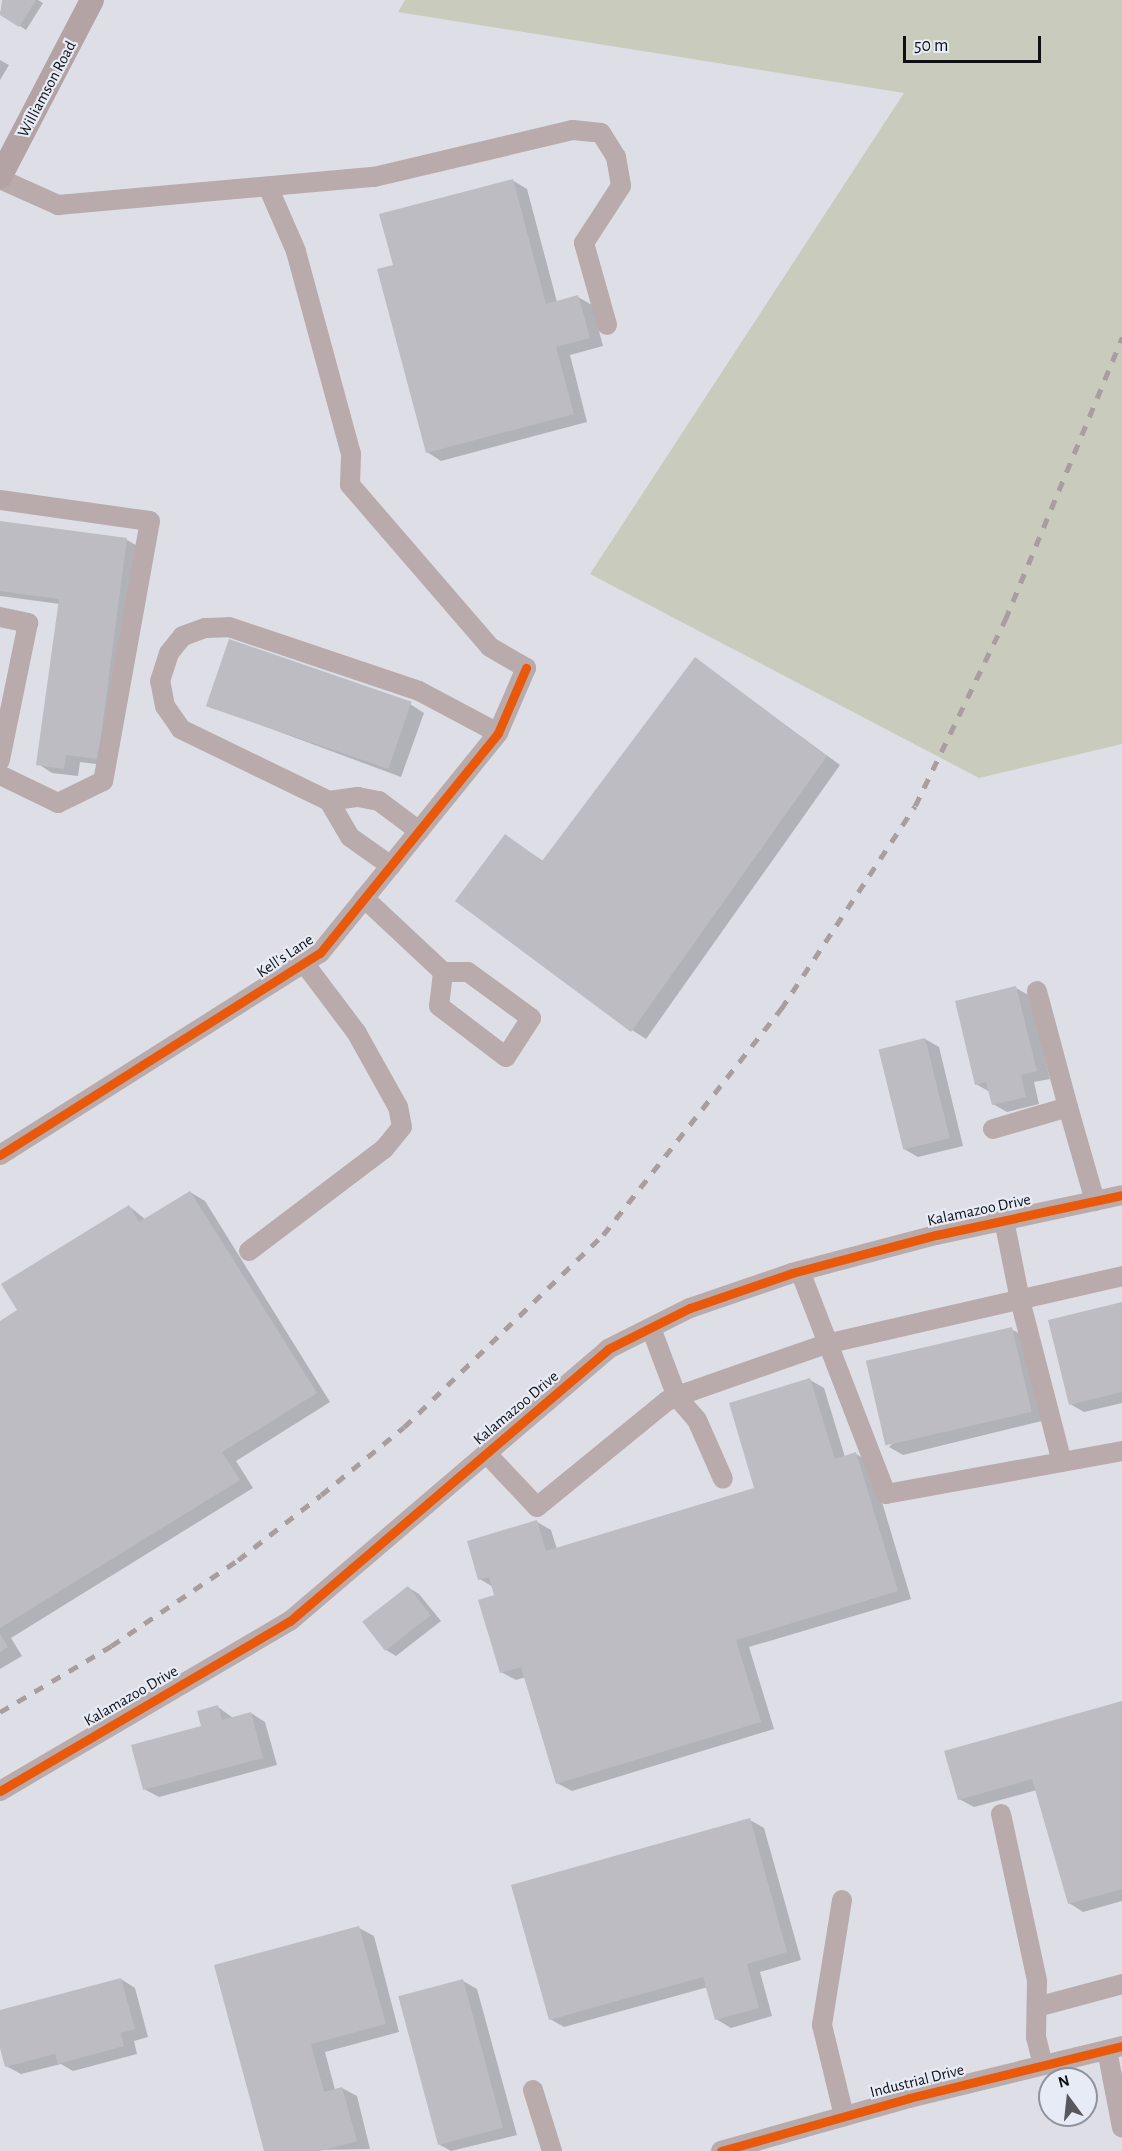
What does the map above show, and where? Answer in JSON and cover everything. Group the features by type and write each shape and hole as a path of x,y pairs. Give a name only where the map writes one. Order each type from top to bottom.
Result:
{"main road":[{"name":"Williamson Road","path":"0,178 92,0"}],"street":[{"path":"0,178 58,205 374,177 573,130 601,133 616,157 621,186 584,243 607,325"},
{"name":"Kell's Lane","path":"0,1155 320,953 498,733 526,668 490,647 350,485 351,454 296,251 268,187"},
{"path":"0,500 150,521 103,782 58,802 0,775"},
{"path":"0,617 28,623 0,760"},
{"path":"419,831 379,801 358,797 329,801 181,729 165,706 160,681 169,652 183,636 205,628 229,627 419,691 498,733"},
{"path":"329,801 350,837 390,866"},
{"path":"364,898 443,972 468,972 531,1018 506,1057 439,1006 443,972"},
{"path":"249,1251 384,1149 402,1127 398,1107 374,1063 304,963"},
{"path":"1037,991 1095,1201"},
{"path":"993,1129 1068,1107"},
{"name":"Kalamazoo Drive","path":"0,1791 290,1621 608,1349 690,1308 800,1271 1004,1220 1122,1195"},
{"path":"1004,1220 1020,1300 1062,1462"},
{"path":"800,1271 826,1344 886,1494 1122,1451"},
{"path":"486,1453 537,1507 677,1397 826,1344 1122,1276"},
{"path":"651,1328 677,1397 698,1420 723,1479"},
{"path":"1001,1814 1037,1981 1036,2037 1043,2065"},
{"path":"842,1900 822,2025 844,2116"},
{"path":"1037,2007 1122,1984"},
{"path":"1114,2048 1122,2128"},
{"name":"Industrial Drive","path":"721,2151 844,2116 1114,2048"},
{"path":"533,2090 552,2151"}],"green space":[{"path":"405,0 1122,0 1122,744 979,778 590,574 904,93 398,12"}],"building":[{"path":"2,0 36,0 19,27 0,15"},
{"path":"513,179 546,304 578,295 590,338 556,347 574,414 426,453 377,269 393,265 379,214"},
{"path":"0,521 127,538 98,759 66,755 64,769 36,765 59,599 0,591"},
{"path":"229,639 411,702 388,769 206,706"},
{"path":"695,657 827,756 631,1032 455,901 505,834 542,861"},
{"path":"1016,986 1037,1071 1021,1075 1026,1097 992,1105 986,1082 975,1085 955,1001"},
{"path":"925,1038 950,1138 903,1150 878,1050"},
{"path":"190,1191 317,1393 222,1452 240,1480 0,1628 0,1321 17,1310 1,1284 129,1205 139,1222"},
{"path":"1122,1302 1122,1392 1069,1405 1048,1320"},
{"path":"1012,1327 1032,1412 885,1446 866,1361"},
{"path":"810,1378 835,1459 856,1452 898,1591 736,1640 761,1722 556,1784 521,1667 500,1673 478,1600 494,1595 489,1577 478,1580 467,1541 537,1520 546,1551 754,1488 729,1403"},
{"path":"408,1586 431,1615 385,1651 362,1622"},
{"path":"0,1634 8,1647 0,1652"},
{"path":"1122,1701 1122,1889 1068,1904 1032,1779 958,1800 944,1751"},
{"path":"218,1705 222,1720 251,1712 263,1758 143,1790 131,1745 201,1726 197,1711"},
{"path":"750,1818 787,1952 747,1964 759,2008 715,2020 703,1977 549,2020 511,1885"},
{"path":"359,1926 386,2024 311,2044 324,2092 342,2087 357,2141 320,2151 264,2151 214,1965"},
{"path":"121,1978 135,2029 121,2033 124,2046 58,2064 55,2054 5,2067 0,2048 0,2010"},
{"path":"463,1979 503,2128 438,2145 398,1996"}],"railway":[{"path":"0,1712 111,1646 238,1560 321,1495 404,1427 603,1235 781,1009 915,806 1005,620 1122,337"}],"cycle path":[{"path":"0,1155 320,953 498,733 526,668"},
{"path":"0,1791 290,1621 608,1349 690,1308 792,1273 936,1235 1122,1195"},
{"path":"721,2151 909,2098 1122,2046"}]}
